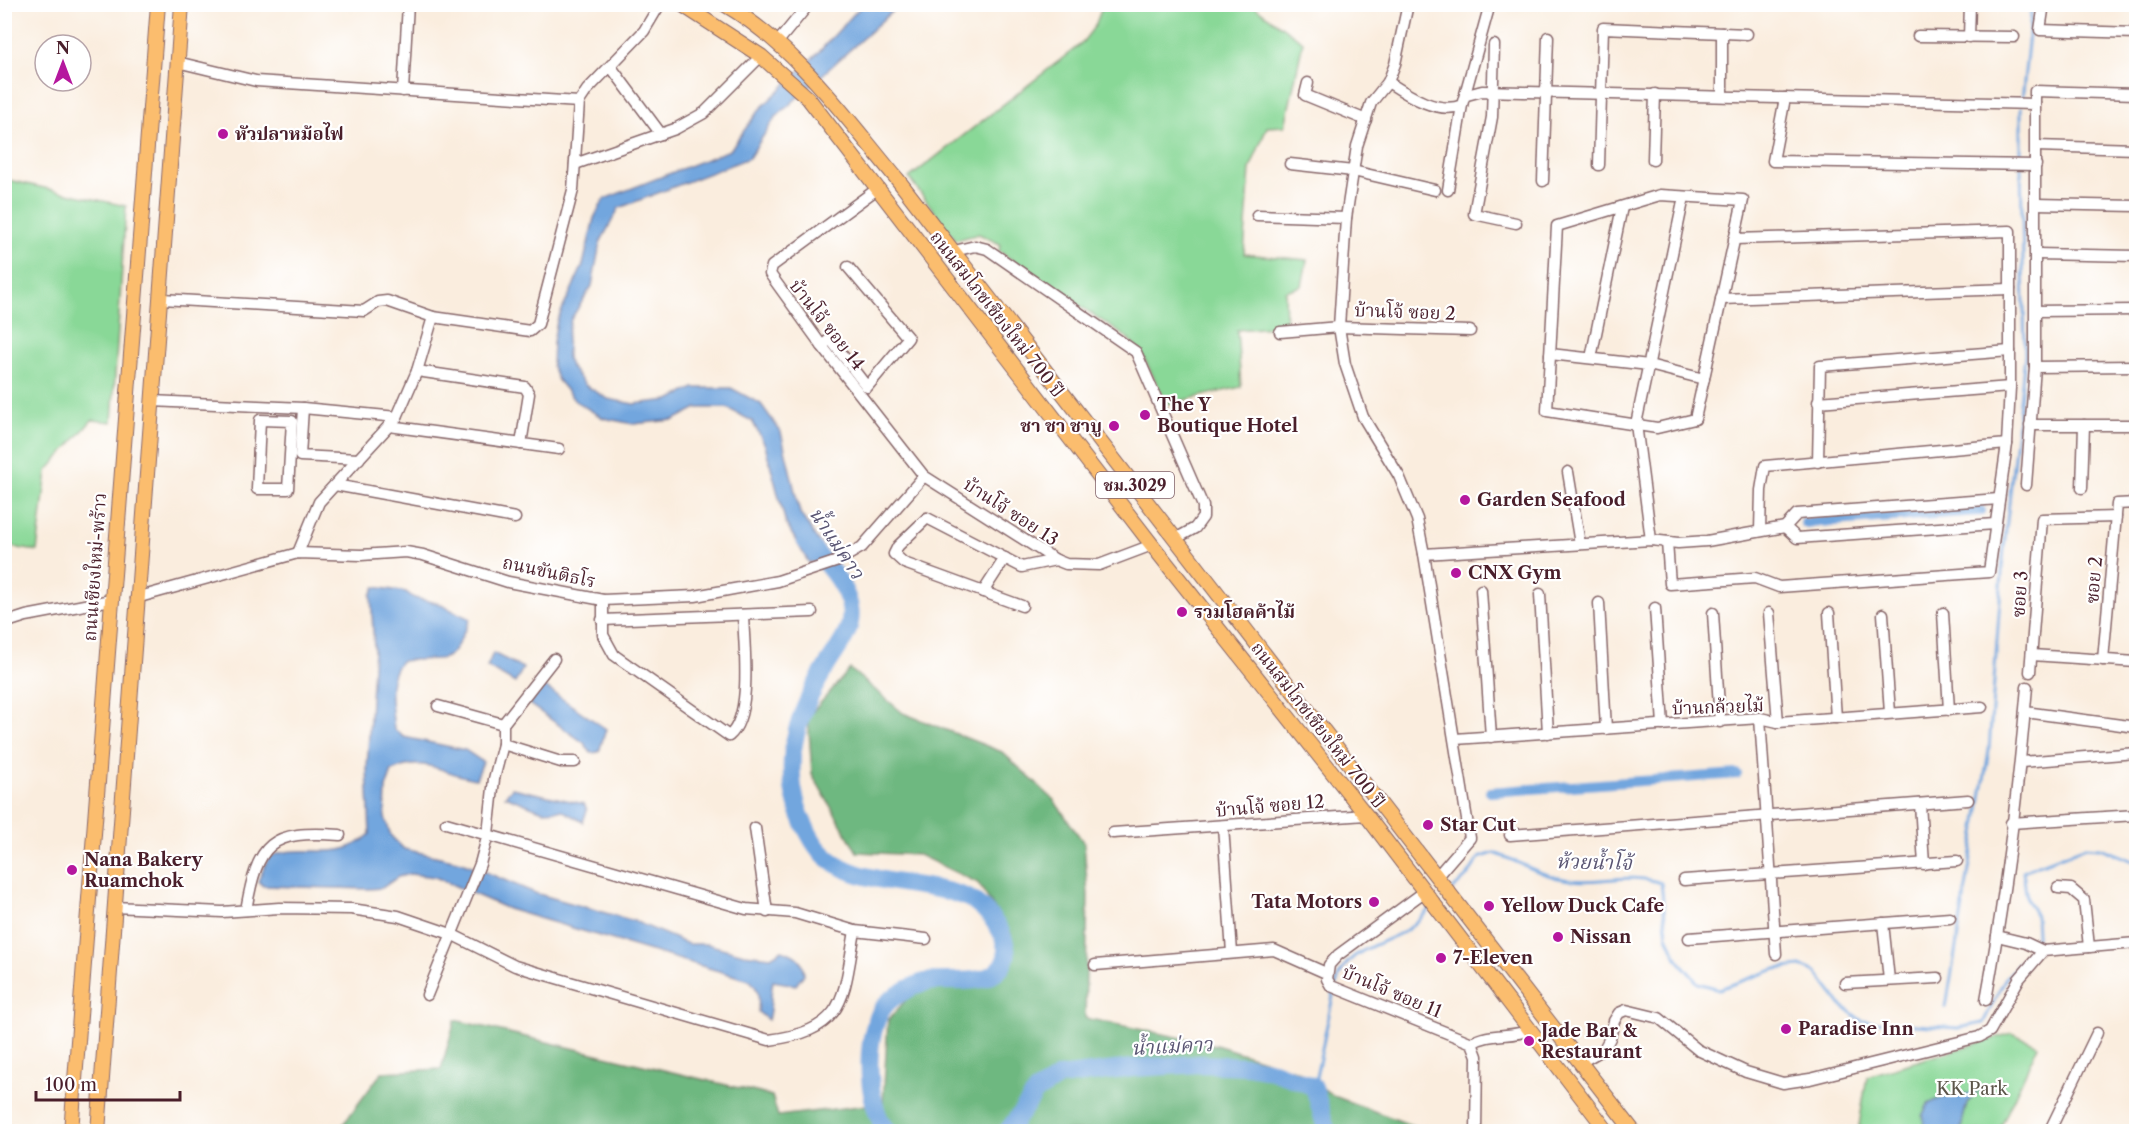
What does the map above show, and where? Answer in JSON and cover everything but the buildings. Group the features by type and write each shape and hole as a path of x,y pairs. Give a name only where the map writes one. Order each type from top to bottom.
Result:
{"main road":[{"name":"ถนนเชียงใหม่-พร้าว","path":"71,1131 158,4"},
{"path":"98,1131 136,598 162,299 182,4"},
{"name":"ถนนสมโภชเชียงใหม่ 700 ปี","path":"681,4 761,56 785,75 808,98 1152,545 1366,815 1608,1131"},
{"name":"ถนนสมโภชเชียงใหม่ 700 ปี","path":"724,4 777,43 821,87 954,251 1634,1131"},
{"path":"111,600 136,598"}],"street":[{"path":"404,90 408,4"},
{"path":"162,299 364,311 378,302 387,301 433,317 530,331 538,324 570,206 579,102 587,90 644,31 660,4"},
{"path":"777,43 809,4"},
{"path":"1408,4 1395,64 1388,82 1371,103 1357,146 1346,218 1339,327 1345,364 1363,417 1399,476 1417,519 1424,554 1470,838 1442,881"},
{"path":"1448,190 1464,100 1490,4"},
{"path":"1969,37 1970,4"},
{"path":"2044,4 2040,30 2136,33"},
{"path":"1599,165 1603,28 1747,34"},
{"path":"1722,33 1722,96"},
{"path":"1918,36 2014,38"},
{"path":"1543,181 1548,37"},
{"path":"1494,45 1492,117 1474,214 1516,223"},
{"path":"575,164 661,134 704,113 761,56"},
{"path":"177,62 256,81 579,102"},
{"path":"611,67 661,134"},
{"path":"1308,82 1305,95 1366,120"},
{"path":"1388,82 1428,104 1452,110 1464,100 1482,91 2031,104"},
{"path":"2026,485 2035,367 2036,311 2036,204 2032,165 2036,146 2031,104 2035,91 2136,94"},
{"path":"1653,160 1655,94"},
{"path":"1785,98 1773,161 2032,165"},
{"path":"2036,146 2136,149"},
{"path":"1290,164 1353,171 1435,190"},
{"name":"บ้านโจ้ ซอย 14","path":"877,189 772,266 770,274 776,286 924,476"},
{"path":"1660,195 1743,200 1695,419 1657,428 1547,411 1557,226 1622,207 1660,195"},
{"path":"1651,540 1636,424 1684,197"},
{"path":"2036,204 2136,206"},
{"path":"1592,358 1622,207"},
{"path":"1257,215 1346,218"},
{"path":"1667,542 1670,584 1755,578 1779,587 1989,572 2007,444 2010,387 2010,231 1734,239"},
{"path":"954,251 975,246 987,249 1136,352 1203,506 1203,517 1199,523 1177,538"},
{"path":"2036,254 2136,256"},
{"path":"822,346 830,339 867,387 908,338 848,267"},
{"path":"1721,299 2010,290"},
{"path":"2036,311 2136,310"},
{"path":"298,553 313,513 335,485 397,417 417,371 433,317"},
{"name":"บ้านโจ้ ซอย 2","path":"1280,332 1339,327 1470,331"},
{"path":"1818,462 1820,366 2010,351"},
{"path":"1550,354 1649,365 1704,379"},
{"path":"2035,367 2136,366"},
{"path":"417,371 525,387 529,394 521,444"},
{"path":"1818,402 2010,387"},
{"path":"152,401 303,408 397,417"},
{"path":"260,406 257,489 288,489 292,421 260,420"},
{"path":"303,408 300,456 359,459"},
{"path":"2030,425 2136,425"},
{"path":"2082,488 2084,425"},
{"path":"389,426 558,449"},
{"path":"1760,531 1761,490 1765,466 2007,444"},
{"path":"1568,472 1580,544"},
{"name":"บ้านโจ้ ซอย 13","path":"924,476 1056,560 1084,566 1099,565 1152,545"},
{"name":"ถนนขันติธโร","path":"136,598 298,553 361,555 406,552 423,555 508,582 603,600 695,596 778,581 838,561 862,547 924,476"},
{"path":"335,485 515,518"},
{"path":"1424,554 1651,540 1707,541 1785,527 1797,514 1999,499"},
{"name":"ซอย 2","path":"2103,660 2116,504 2136,504"},
{"name":"ซอย 3","path":"2030,672 2042,519 2116,517"},
{"path":"1022,606 904,563 894,554 898,546 927,518 1022,567 1056,560"},
{"path":"1785,527 1797,538 1995,524"},
{"path":"983,592 1005,558"},
{"path":"1481,590 1491,736"},
{"path":"1540,594 1548,733"},
{"path":"4,623 111,600"},
{"path":"603,600 603,635 614,656 729,736 737,729 744,696 743,615"},
{"path":"1599,603 1606,729"},
{"path":"1655,608 1663,725"},
{"path":"602,620 812,612"},
{"path":"1713,613 1720,722"},
{"path":"1769,613 1778,722"},
{"path":"1829,613 1836,718"},
{"path":"1883,614 1890,713"},
{"path":"1943,614 1949,710"},
{"path":"2032,655 2136,662"},
{"path":"427,995 480,864 488,834 494,779 503,744 503,724 554,658"},
{"path":"1986,1000 2021,762 2028,687"},
{"path":"438,706 503,724"},
{"name":"บ้านกล้วยไม้","path":"1455,739 1760,718 1778,722 1982,707"},
{"path":"2025,712 2136,727"},
{"path":"1760,718 1776,954"},
{"path":"503,744 553,760 575,762"},
{"path":"2021,762 2136,753"},
{"path":"1510,835 1968,800"},
{"path":"1920,804 1924,864"},
{"path":"2011,823 2136,814"},
{"name":"บ้านโจ้ ซอย 12","path":"1113,833 1366,815"},
{"path":"446,823 746,909 795,913 855,931 927,939"},
{"path":"1223,826 1232,954"},
{"path":"755,828 767,912"},
{"path":"246,910 253,871 259,859 274,844 287,836 340,835"},
{"path":"1684,880 1957,861"},
{"path":"2058,888 2071,889 2084,900 2089,947"},
{"name":"บ้านโจ้ ซอย 11","path":"1426,895 1338,955 1329,965 1326,973 1336,988 1472,1044"},
{"path":"114,907 222,912 351,909 399,916 451,934 515,966 769,1040 793,1037 816,1028 834,1013 842,1002 855,931"},
{"path":"1689,938 1950,918"},
{"path":"1883,923 1889,980"},
{"path":"1997,936 2026,942 2040,950 2136,944"},
{"path":"1095,965 1274,950 1326,973"},
{"path":"1581,1062 1604,1049 1610,1038 1614,1021 1619,1013 1626,1010 1659,1018 1698,1050 1746,1072 1784,1083 1810,1079 1979,1037 1990,1031 2019,979 2040,950"},
{"path":"1845,983 1938,978"},
{"path":"1476,1131 1477,1056 1472,1044 1481,1037 1518,1035 1530,1030"},
{"path":"2049,1131 2097,1033"}],"green space":[{"path":"1103,5 1252,5 1303,42 1285,126 1267,127 1250,169 1244,254 1307,260 1302,286 1285,291 1286,326 1237,330 1241,387 1167,404 1140,350 1126,337 999,251 1000,244 979,234 956,240 909,178 1082,43 1095,26"},
{"path":"4,179 126,206 112,422 92,420 47,471 37,551 5,546"},
{"path":"850,669 903,713 1002,752 1053,799 1084,843 1088,895 1085,1018 1216,1045 1298,1071 1334,1096 1427,1131 338,1131 382,1072 441,1069 455,1020 772,1096 778,1116 883,1103 888,1020 913,992 938,986 985,985 1011,965 1011,934 978,883 919,855 857,852 812,774 808,717"},
{"name":"KK Park","path":"2012,1033 2038,1045 1999,1131 1858,1132 1867,1076"}],"water":[{"path":"863,4 903,5 898,6 775,118 749,158 619,208 600,243 592,286 571,319 567,337 567,358 570,366 585,385 608,399 634,404 669,400 694,388 731,388 761,404 781,432 800,513 827,555 809,563 786,524 765,445 752,421 727,408 697,408 674,420 633,424 603,418 575,401 557,379 552,366 553,342 557,321 583,265 594,218 604,199 730,150 759,110 816,55"},
{"path":"375,587 406,592 414,598 437,603 470,619 457,646 446,657 401,661 391,684 391,702 394,729 404,737 465,750 483,762 476,779 425,765 404,766 392,771 386,788 385,817 391,836 404,849 462,862 535,893 634,921 688,944 707,944 744,954 771,957 782,950 791,954 800,961 804,974 796,985 773,981 768,1020 758,1012 757,990 749,980 508,909 435,877 410,874 398,877 382,888 369,889 263,886 258,881 269,857 295,851 333,851 358,843 370,834 367,768 374,649 371,595"},
{"path":"493,653 523,668 515,683 487,667"},
{"path":"542,685 606,729 599,752 591,753 584,743 529,704"},
{"path":"512,788 584,804 587,810 583,822 562,810 543,811 505,796"},
{"path":"1978,1092 1967,1103 1960,1131 1927,1131 1922,1116 1928,1104 1941,1098"}],"waterway":[{"path":"2022,101 2032,4"},
{"path":"2021,108 2021,161"},
{"path":"1946,1007 1989,750 2003,558 2025,355 2021,167"},
{"path":"1805,523 1981,511"},
{"name":"น้ำแม่คาว","path":"805,540 838,579 847,597 851,615 845,637 815,686 805,708 797,729 793,751 792,773 795,796 813,841 826,857 843,868 862,875 947,891 966,897 988,914 998,927 1006,950 1006,957 994,974 972,980 922,983 893,998 883,1009 875,1024 870,1063 874,1103 880,1120 888,1132"},
{"path":"1490,792 1737,774"},
{"name":"ห้วยน้ำโจ้","path":"1453,889 1468,875 1479,858 1494,853 1540,872 1569,880 1638,878 1661,883 1667,936 1678,960 1698,983 1719,989 1776,969 1801,966 1816,972 1842,1006 1862,1021 1958,1028 1983,1023 2005,979 2026,956 2037,935 2036,916 2027,900 2023,871 2086,847 2100,848 2136,862"},
{"name":"ห้วยน้ำโจ้","path":"1336,985 1340,973 1354,957 1407,930 1432,907"},
{"name":"ห้วยน้ำโจ้","path":"1314,1087 1334,991"},
{"name":"น้ำแม่คาว","path":"1007,1132 1036,1092 1059,1077 1132,1068 1200,1064 1248,1066 1274,1071 1314,1087 1327,1132"}],"place":[{"name":"หัวปลาหม้อไฟ","path":"223,134"},
{"name":"The Y Boutique Hotel","path":"1145,415"},
{"name":"ชา ชา ชาบู","path":"1114,426"},
{"name":"Garden Seafood","path":"1465,500"},
{"name":"CNX Gym","path":"1456,573"},
{"name":"รวมโฮคค้าไม้","path":"1182,612"},
{"name":"Star Cut","path":"1428,825"},
{"name":"Nana Bakery Ruamchok","path":"72,870"},
{"name":"Tata Motors","path":"1374,902"},
{"name":"Yellow Duck Cafe","path":"1489,906"},
{"name":"Nissan","path":"1558,937"},
{"name":"7-Eleven","path":"1441,958"},
{"name":"Paradise Inn","path":"1786,1029"},
{"name":"Jade Bar & Restaurant","path":"1529,1041"}]}
